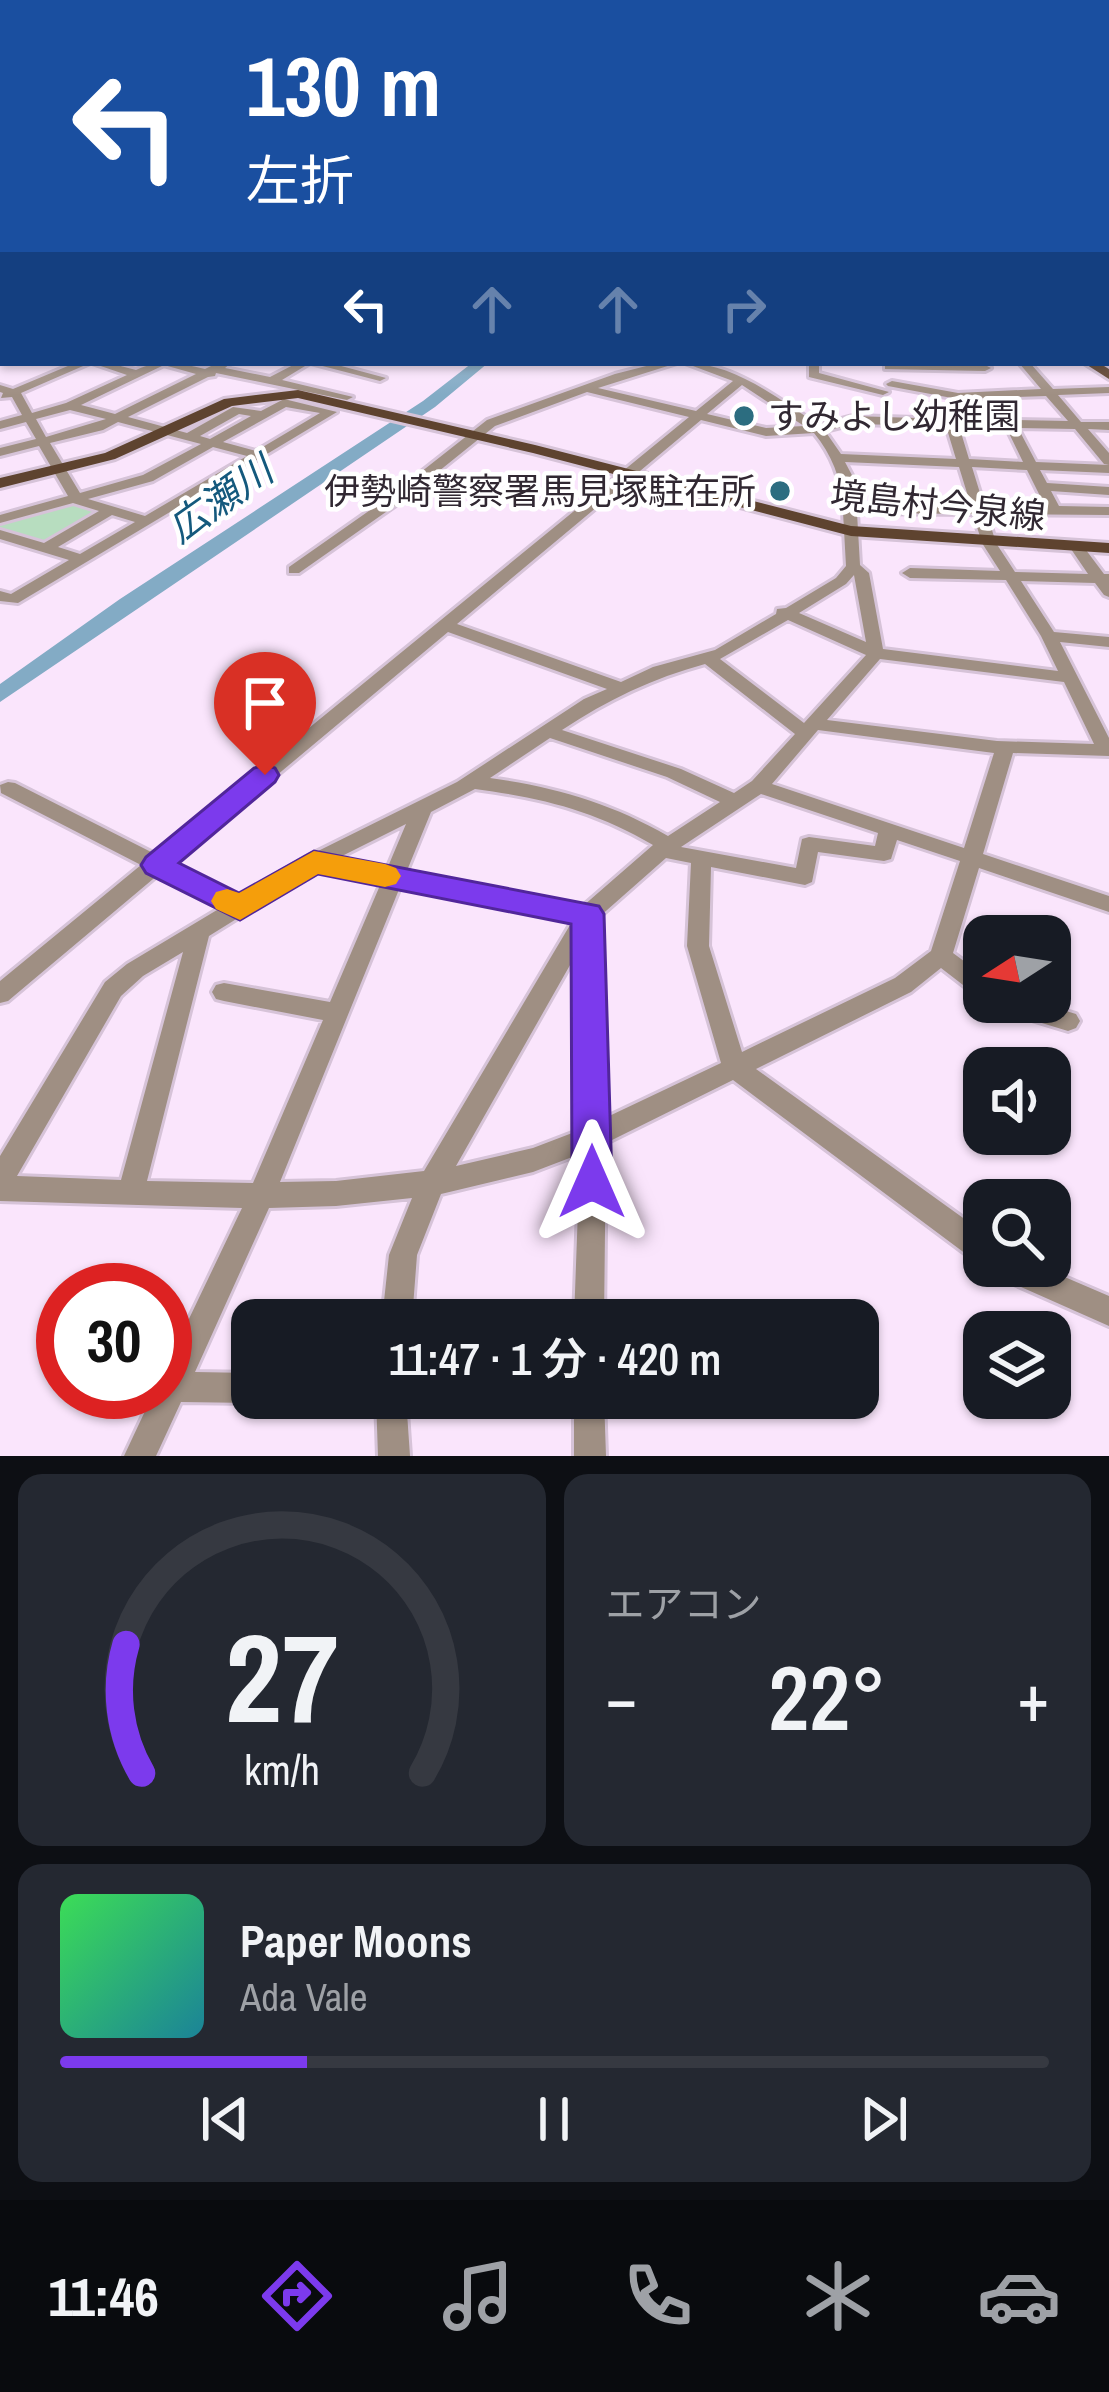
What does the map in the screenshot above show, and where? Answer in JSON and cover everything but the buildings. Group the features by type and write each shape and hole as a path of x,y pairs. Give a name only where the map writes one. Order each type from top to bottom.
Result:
{"main road":[{"name":"境島村今泉線","path":"4,482 110,456 230,402 274,388 353,402 850,532 1109,548"}],"street":[{"path":"48,366 67,375"},
{"path":"0,393 15,393 80,366"},
{"path":"108,366 137,374"},
{"path":"0,425 77,403 157,366"},
{"path":"4,482 0,454 116,418 216,368 274,388 301,366"},
{"path":"329,366 380,378"},
{"path":"295,570 398,496 471,433 499,418 662,366"},
{"path":"699,366 742,380 817,429 848,482 853,567 841,581 708,658 659,671 622,688 472,782 314,862 135,970 113,989 0,1184 262,1194 432,1183 532,1160 593,1136 903,985 941,956 1001,747"},
{"path":"814,366 813,375 958,396 1109,390"},
{"path":"853,420 888,388 889,366"},
{"path":"984,366 1030,425"},
{"path":"1027,366 1109,465"},
{"path":"0,994 742,380"},
{"path":"93,383 111,386"},
{"path":"32,386 116,418 258,455"},
{"path":"585,388 766,432 817,429 853,420 1109,426"},
{"path":"15,393 77,500 146,521"},
{"path":"708,658 809,729 1001,747 1108,750 1049,636 989,543 952,424 958,396"},
{"path":"0,519 148,478 285,403 331,412 4,602"},
{"path":"189,437 237,410 263,415"},
{"path":"1010,424 1054,511"},
{"path":"838,458 1109,465"},
{"path":"1044,487 1109,491"},
{"path":"847,509 1109,511"},
{"path":"45,549 109,511"},
{"path":"0,534 80,560"},
{"path":"1078,549 1107,584"},
{"path":"853,567 861,573 876,653"},
{"path":"910,574 1012,575 1107,584"},
{"path":"783,612 876,653 1070,677"},
{"path":"445,625 622,688"},
{"path":"1049,636 1109,641"},
{"path":"399,1299 403,1255 432,1183 587,914 664,847 759,786 876,653"},
{"path":"548,731 674,773 732,800"},
{"path":"472,782 574,797 614,812 664,847 805,877 809,844 884,854 889,829"},
{"path":"759,786 1109,904"},
{"path":"8,788 240,908"},
{"path":"192,1344 262,1194 422,809"},
{"path":"701,858 698,946 735,1068 963,1235"},
{"path":"314,862 587,914"},
{"path":"587,914 593,1136 589,1299"},
{"path":"131,1191 199,932"},
{"path":"941,956 963,972"},
{"path":"224,992 337,1012"},
{"path":"1054,1287 1109,1311"},
{"path":"192,1387 231,1388"},
{"path":"140,1456 157,1419"},
{"path":"392,1419 394,1456"},
{"path":"589,1419 590,1456"}],"green space":[{"path":"72,503 100,511 42,544 0,530 0,521"}],"waterway":[{"name":"広瀬川","path":"0,695 127,603 429,404 477,366"}],"slow traffic":[{"path":"227,901 240,908 314,862 385,876"}],"place":[{"name":"すみよし幼稚園","path":"744,416"},
{"name":"伊勢崎警察署馬見塚駐在所","path":"780,491"}],"route":[{"path":"265,775 157,865 240,908 314,862 587,914 592,1182"}]}
